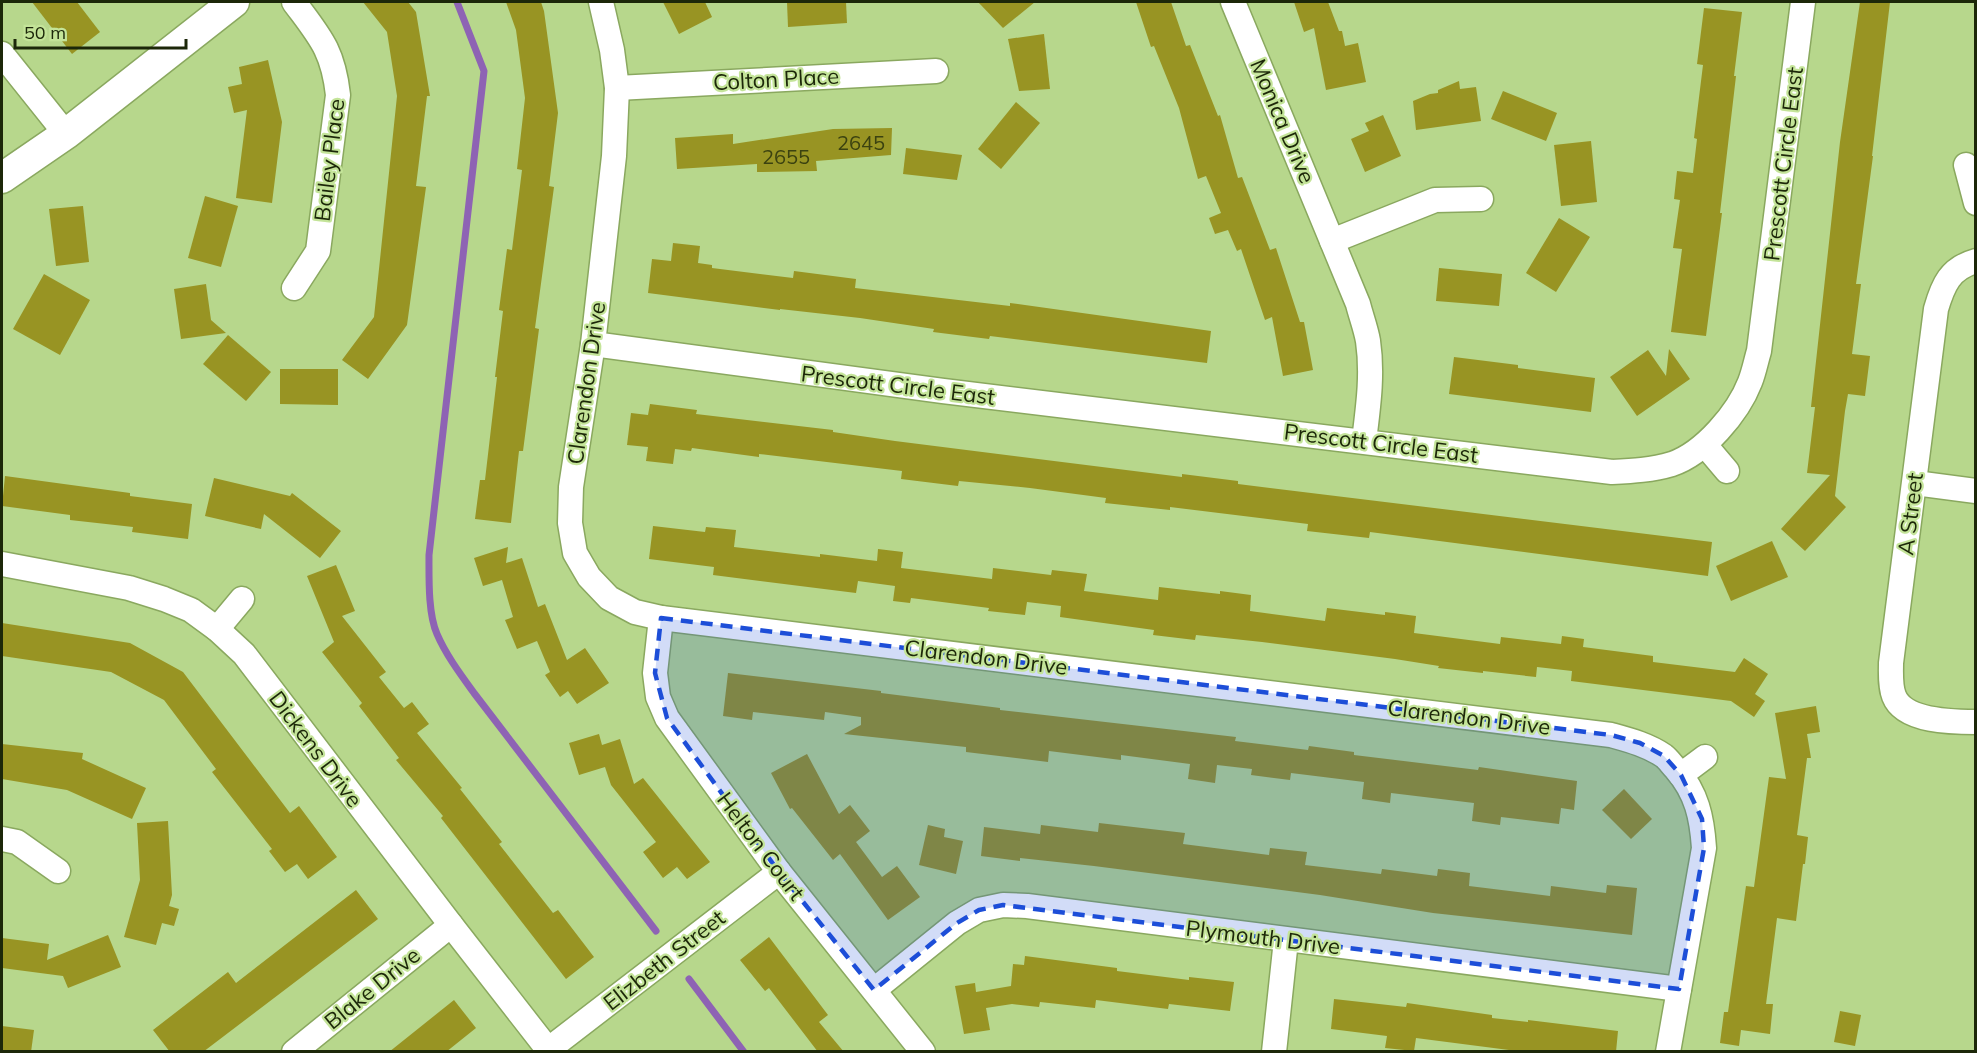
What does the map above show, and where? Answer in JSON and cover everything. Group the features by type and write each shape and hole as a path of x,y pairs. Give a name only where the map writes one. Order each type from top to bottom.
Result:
{"main road":[{"path":"2,178 66,134 234,2"}],"street":[{"name":"Bailey Place","path":"294,2 330,54 336,73 338,95 318,251 294,288"},
{"name":"Clarendon Drive","path":"601,2 612,50 617,88 614,156 593,344 571,487 570,523 575,553 589,577 609,598 635,612 661,618 1611,735 1640,744 1664,756 1681,775 1694,795 1702,819 1704,848 1668,1052"},
{"name":"Monica Drive","path":"1233,2 1358,304 1368,340 1370,397 1364,441"},
{"name":"Prescott Circle East","path":"593,344 943,392 1612,472 1646,470 1674,463 1705,445 1729,419 1750,383 1759,351 1803,2"},
{"path":"2,54 66,134"},
{"name":"Colton Place","path":"617,88 936,70"},
{"path":"1966,165 1976,203"},
{"path":"1332,241 1435,200 1481,199"},
{"name":"A Street","path":"1976,261 1958,268 1941,292 1936,309 1891,663 1894,698 1907,710 1942,722 1976,722"},
{"path":"1705,445 1727,471"},
{"path":"1915,483 1976,491"},
{"name":"Dickens Drive","path":"2,564 138,591 191,610 217,629 244,654 451,925 550,1050"},
{"path":"217,629 242,599"},
{"name":"Helton Court","path":"661,618 655,673 658,697 667,718 779,872 923,1052"},
{"path":"1681,775 1706,757"},
{"path":"2,839 17,842 58,870"},
{"name":"Elizbeth Street","path":"550,1050 779,872"},
{"name":"Plymouth Drive","path":"874,990 957,923 979,910 1003,905 1027,906 1678,989"},
{"name":"Blake Drive","path":"294,1052 451,925"},
{"path":"1274,1052 1286,940"}],"highlighted area":[{"path":"661,618 1611,735 1640,743 1664,756 1681,775 1702,819 1704,848 1679,989 1003,905 979,910 957,923 874,990 779,872 667,718 655,673"}],"building":[{"path":"32,2 77,2 100,32 72,54"},
{"path":"363,2 408,2 416,12 430,96 427,96 416,186 426,187 407,325 368,379 342,360 374,317 397,96 387,32"},
{"path":"506,2 541,2 558,113 549,186 554,187 535,328 539,329 523,451 519,451 511,523 475,519 480,480 485,480 503,311 499,310 507,249 512,250 522,170 517,169 525,98 516,30"},
{"path":"663,2 705,2 712,17 679,34"},
{"path":"787,2 846,2 847,23 788,27"},
{"path":"978,2 1035,2 1003,28"},
{"path":"1136,2 1171,2 1186,46 1190,45 1218,116 1220,115 1238,178 1242,177 1270,250 1276,248 1300,322 1304,322 1313,370 1283,376 1272,317 1265,320 1241,249 1237,251 1228,230 1215,234 1209,218 1221,213 1206,176 1198,179 1179,108 1154,46 1151,47"},
{"path":"1294,2 1328,2 1339,31 1342,31 1345,46 1358,43 1366,82 1326,90 1314,28 1304,32"},
{"path":"1860,2 1890,2 1856,284 1861,284 1852,354 1870,356 1865,396 1848,394 1845,411 1835,496 1846,507 1805,551 1781,529 1830,475 1807,473 1815,407 1811,407 1840,142"},
{"path":"1704,8 1742,12 1720,213 1722,213 1706,336 1671,332 1682,249 1673,248 1680,200 1674,199 1677,171 1693,173 1697,139 1694,138 1703,65 1697,64"},
{"path":"1044,34 1050,89 1019,91 1008,39"},
{"path":"268,60 282,122 272,203 236,198 247,110 234,113 228,87 242,84 239,67"},
{"path":"1459,81 1460,89 1476,87 1481,121 1416,130 1413,101 1438,93 1438,90"},
{"path":"1503,91 1557,113 1546,141 1491,119"},
{"path":"1016,102 1040,123 1001,169 978,149"},
{"path":"1383,115 1401,156 1365,172 1351,139 1369,131 1365,123"},
{"path":"892,128 891,155 816,161 817,171 757,172 757,164 677,169 675,138 733,134 733,144 833,129"},
{"path":"1591,141 1597,202 1561,206 1554,145"},
{"path":"906,148 962,155 957,180 903,174"},
{"path":"205,196 238,206 221,267 188,258"},
{"path":"83,206 89,262 56,266 49,209"},
{"path":"1559,218 1590,237 1556,292 1526,273"},
{"path":"673,243 700,246 698,263 712,265 712,268 793,278 794,271 856,279 855,288 1010,306 1010,303 1211,331 1207,363 990,336 989,339 933,332 934,329 860,318 648,293 652,259 671,261"},
{"path":"1439,268 1502,274 1499,306 1436,301"},
{"path":"44,274 90,300 60,355 13,329"},
{"path":"206,284 211,320 226,333 181,339 174,289"},
{"path":"228,335 271,372 246,401 203,364"},
{"path":"1669,349 1690,379 1637,416 1610,377 1648,350 1666,376"},
{"path":"1454,357 1595,378 1591,412 1449,394"},
{"path":"280,369 338,369 338,405 280,404"},
{"path":"650,404 697,410 696,414 833,430 833,432 895,441 1182,477 1182,474 1238,481 1238,484 1712,542 1708,576 1370,532 1369,538 1307,531 1308,524 1170,507 1170,510 1105,503 1106,498 1030,488 959,481 958,486 901,479 902,471 759,454 759,457 692,448 691,451 675,449 673,464 646,461 648,447 627,445 631,413 648,415"},
{"path":"5,476 192,504 188,539 132,532 133,527 70,520 70,515 2,506"},
{"path":"214,478 290,496 292,493 341,531 320,558 264,514 261,529 205,516"},
{"path":"653,526 705,532 706,527 736,530 734,547 820,557 820,554 877,561 878,549 903,552 901,568 992,579 993,568 1051,575 1052,570 1087,574 1084,591 1158,600 1159,587 1251,595 1250,611 1325,621 1327,608 1416,616 1414,633 1500,644 1501,637 1561,644 1562,636 1584,639 1583,647 1653,656 1653,662 1735,672 1744,658 1768,674 1755,694 1765,701 1754,717 1731,701 1571,681 1572,671 1537,667 1536,677 1438,668 1439,666 1395,659 1262,642 1196,635 1195,640 1153,635 1154,630 1060,617 1061,606 1027,602 1025,615 911,598 910,603 893,601 895,586 858,581 856,593 713,575 714,567 649,559"},
{"path":"1772,541 1788,577 1731,601 1716,566"},
{"path":"508,547 506,563 522,558 538,607 545,604 567,660 585,648 609,683 577,704 568,691 560,697 545,675 550,672 537,641 517,649 505,620 513,617 502,580 483,586 474,558"},
{"path":"336,565 355,611 342,616 386,672 379,677 404,708 412,702 429,724 417,733 462,788 460,789 502,842 499,844 553,913 558,910 594,957 566,979 441,818 443,816 396,760 399,758 359,706 362,703 322,652 334,642 307,576"},
{"path":"2,623 130,643 183,672 290,813 299,806 337,857 308,879 297,864 285,872 269,851 272,849 212,772 216,769 164,700 111,672 2,656"},
{"path":"728,673 881,691 881,693 1000,708 1000,710 1236,737 1235,741 1308,750 1309,746 1354,752 1354,755 1478,770 1479,767 1577,781 1574,810 1561,808 1559,824 1501,817 1500,825 1472,821 1474,803 1391,793 1390,803 1362,799 1364,782 1291,773 1290,780 1251,775 1252,769 1217,765 1215,783 1188,779 1190,764 1121,755 1121,760 1049,751 1048,762 966,752 966,747 844,734 861,725 861,717 825,712 824,720 753,712 752,720 723,716"},
{"path":"1816,706 1820,732 1807,734 1811,758 1807,758 1797,835 1808,837 1805,864 1803,864 1796,921 1777,918 1766,1004 1773,1004 1770,1034 1741,1030 1739,1046 1720,1043 1724,1012 1728,1012 1746,886 1754,887 1769,777 1786,779 1775,713"},
{"path":"599,734 602,745 620,739 634,784 643,778 710,862 687,879 677,867 663,878 643,852 656,842 611,785 605,767 579,775 569,743"},
{"path":"2,744 83,753 82,759 146,788 132,819 67,790 2,779"},
{"path":"807,754 839,814 850,805 870,831 856,842 882,877 897,866 920,897 888,920 840,854 833,860 792,808 790,809 771,773"},
{"path":"1624,789 1652,819 1631,839 1602,810"},
{"path":"168,821 172,895 169,906 179,909 174,926 162,923 156,945 124,937 140,880 137,823"},
{"path":"1099,823 1185,833 1183,844 1269,855 1270,848 1307,852 1305,865 1381,874 1382,869 1437,876 1438,869 1470,873 1469,886 1550,896 1551,886 1606,893 1607,885 1637,888 1632,935 1433,913 1320,895 1094,866 981,856 984,827 1040,834 1041,825 1098,832"},
{"path":"928,825 945,829 944,837 963,841 956,874 919,865"},
{"path":"356,890 378,919 203,1052 170,1052 153,1030 228,972 236,983"},
{"path":"108,935 121,967 68,988 63,976 2,968 2,938 49,944 47,960"},
{"path":"769,937 828,1015 819,1022 844,1052 818,1052 769,988 765,991 740,960"},
{"path":"1025,956 1189,980 1189,977 1234,982 1230,1011 1169,1004 1168,1009 1096,1000 1095,1008 1040,1002 1039,1007 1012,1004 986,1008 990,1030 964,1034 955,986 975,983 976,992 1011,986 1013,964 1024,965"},
{"path":"1334,999 1406,1007 1407,1003 1492,1015 1492,1018 1618,1031 1616,1052 1508,1052 1509,1050 1416,1038 1414,1051 1385,1048 1387,1036 1331,1029"},
{"path":"454,1000 476,1028 446,1052 389,1052"},
{"path":"1840,1011 1861,1015 1855,1046 1834,1042"},
{"path":"2,1026 34,1030 31,1052 2,1052"}],"waterway":[{"path":"457,2 484,71 429,555 430,596 434,626 449,657 464,679 656,931"},
{"path":"689,979 744,1052"}]}
